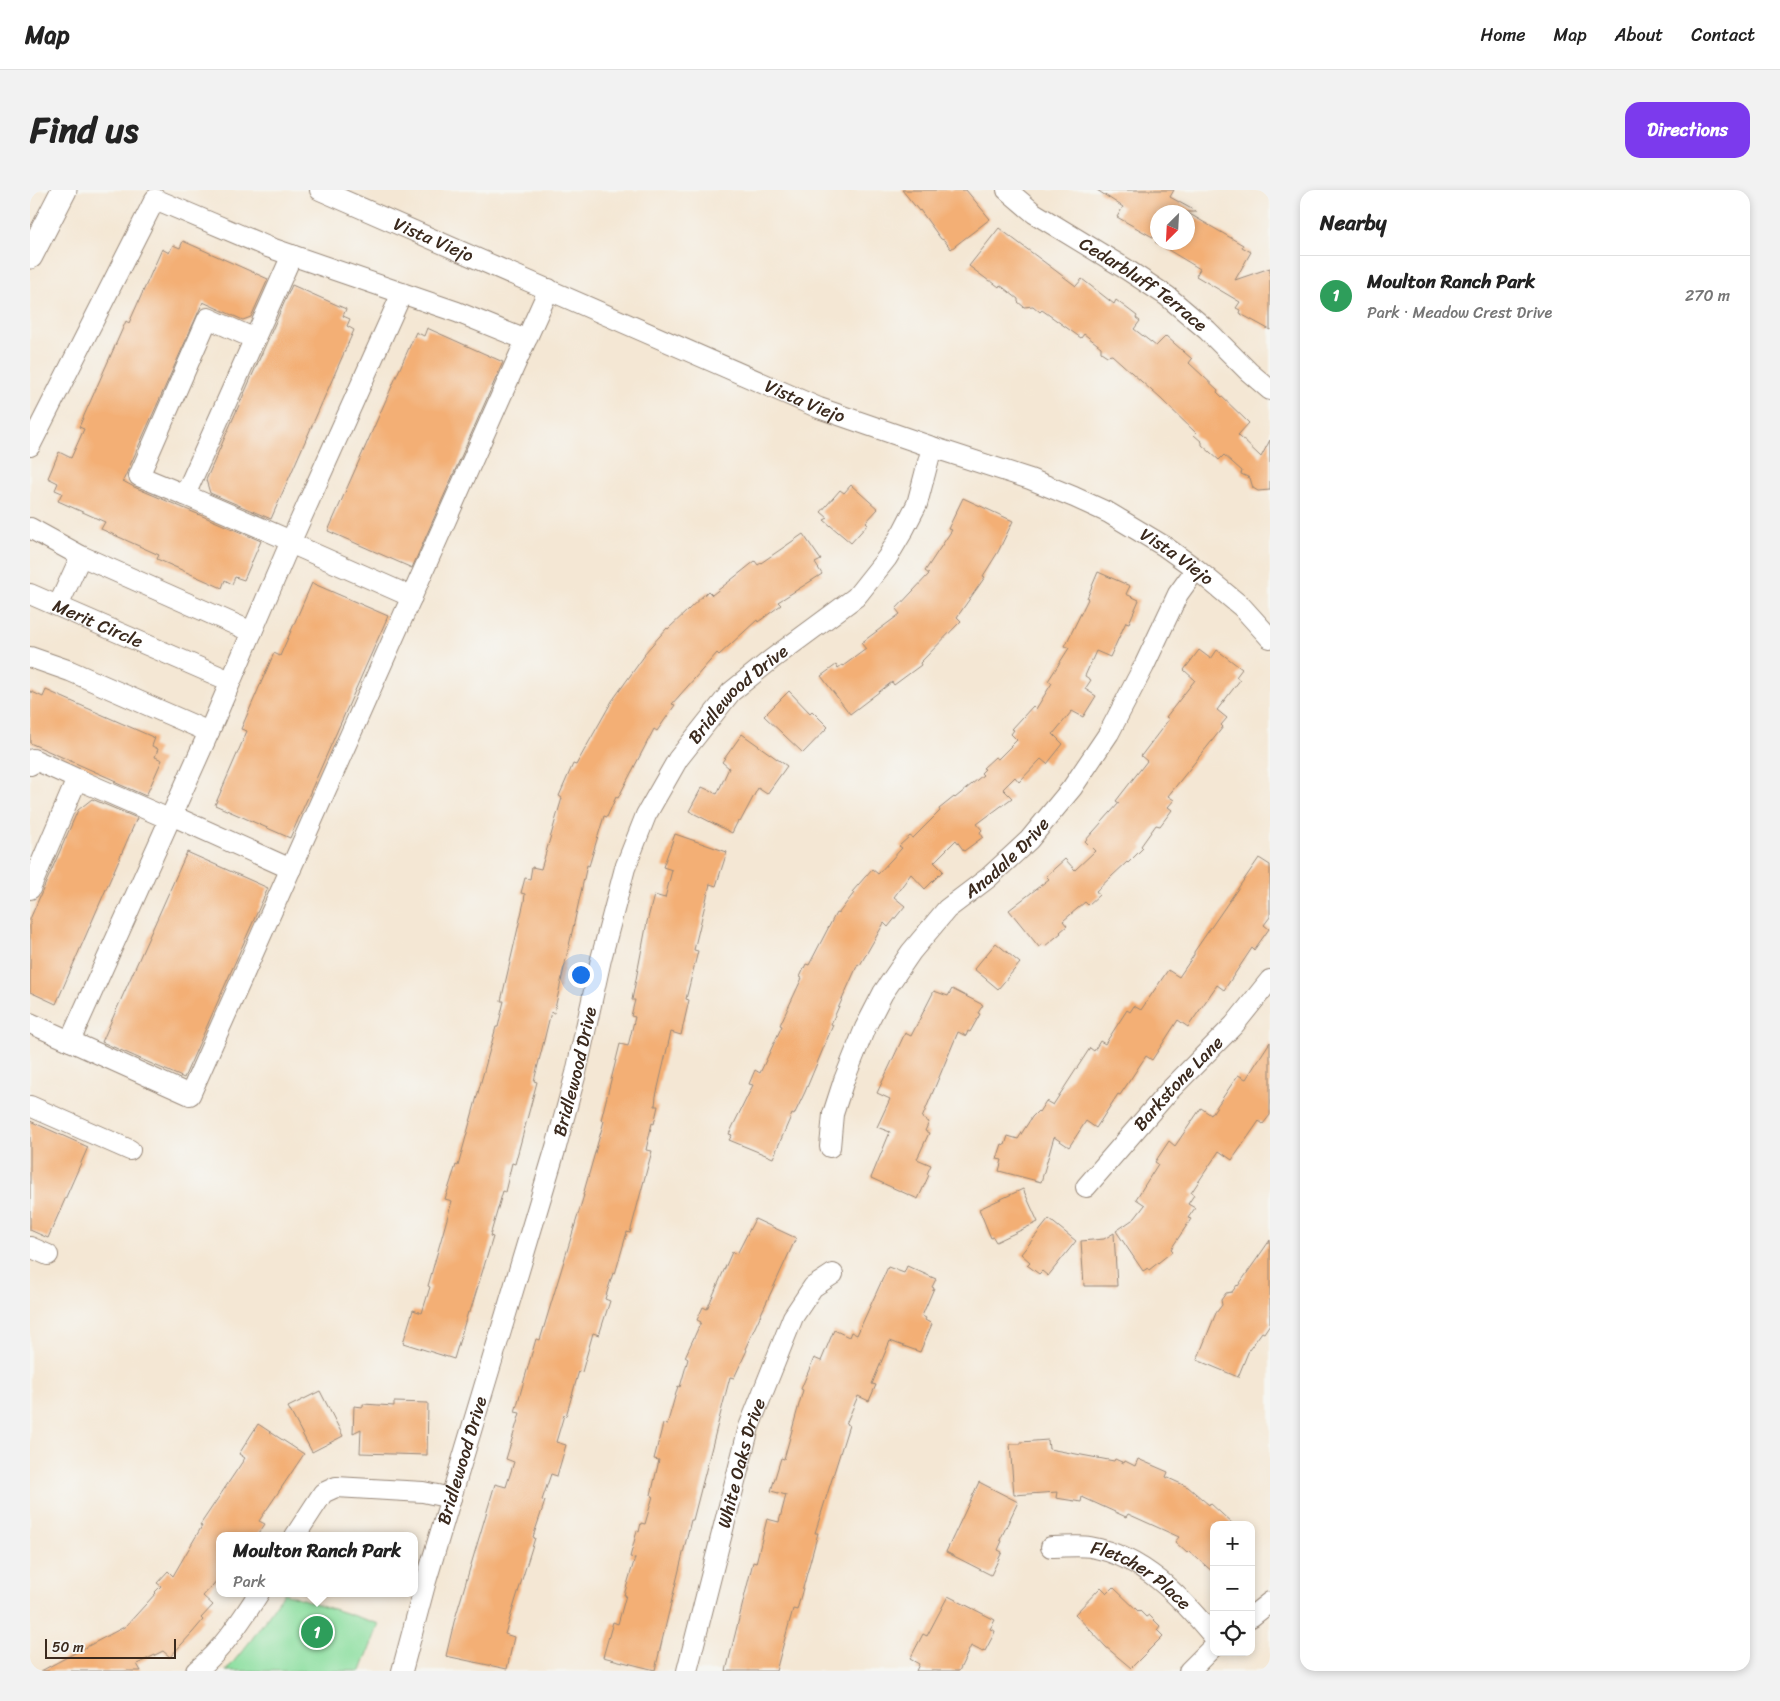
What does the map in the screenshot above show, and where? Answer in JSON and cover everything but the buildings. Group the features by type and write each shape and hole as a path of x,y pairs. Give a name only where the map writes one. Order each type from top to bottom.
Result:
{"main road":[{"path":"30,256 64,190"}],"street":[{"name":"Vista Viejo","path":"320,190 819,408 1030,479 1110,513 1164,546 1196,569 1242,608 1270,638"},
{"name":"Cedarbluff Terrace","path":"1007,190 1034,213 1126,269 1166,296 1207,330 1270,390"},
{"path":"30,446 155,199 268,247 457,312 526,340"},
{"path":"185,495 292,255"},
{"path":"30,1023 190,1095 549,289"},
{"path":"70,1041 209,732 290,542 402,293"},
{"path":"255,339 208,318 139,476 412,597"},
{"name":"Bridlewood Drive","path":"402,1671 451,1498 558,1138 576,1073 601,959 625,868 646,815 678,759 731,692 856,597 887,558 903,532 916,504 932,447"},
{"path":"30,528 81,556 252,632"},
{"path":"58,606 81,556"},
{"name":"Anadale Drive","path":"830,1147 833,1114 844,1080 865,1028 883,993 911,952 948,909 988,878 1029,840 1072,788 1109,733 1144,666 1178,594 1196,569"},
{"name":"Merit Circle","path":"30,594 230,681"},
{"path":"30,657 70,671 209,732"},
{"path":"30,765 33,759 290,869"},
{"path":"30,889 77,778"},
{"name":"Barkstone Lane","path":"1086,1187 1169,1090 1234,1025 1270,980"},
{"path":"30,1106 130,1150"},
{"name":"White Oaks Drive","path":"687,1671 749,1427 793,1317 813,1286 833,1274"},
{"path":"298,1532 323,1493 336,1487 423,1492 451,1498"},
{"name":"Fletcher Place","path":"1051,1546 1089,1547 1124,1557 1154,1576 1189,1606 1210,1632"},
{"path":"196,1671 236,1627 256,1597"},
{"path":"1255,1614 1270,1602"},
{"path":"1189,1671 1210,1650"}],"green space":[{"path":"281,1597 296,1597 379,1624 361,1671 226,1671 252,1639"}],"place":[{"name":"Moulton Ranch Park","path":"317,1632"}]}
